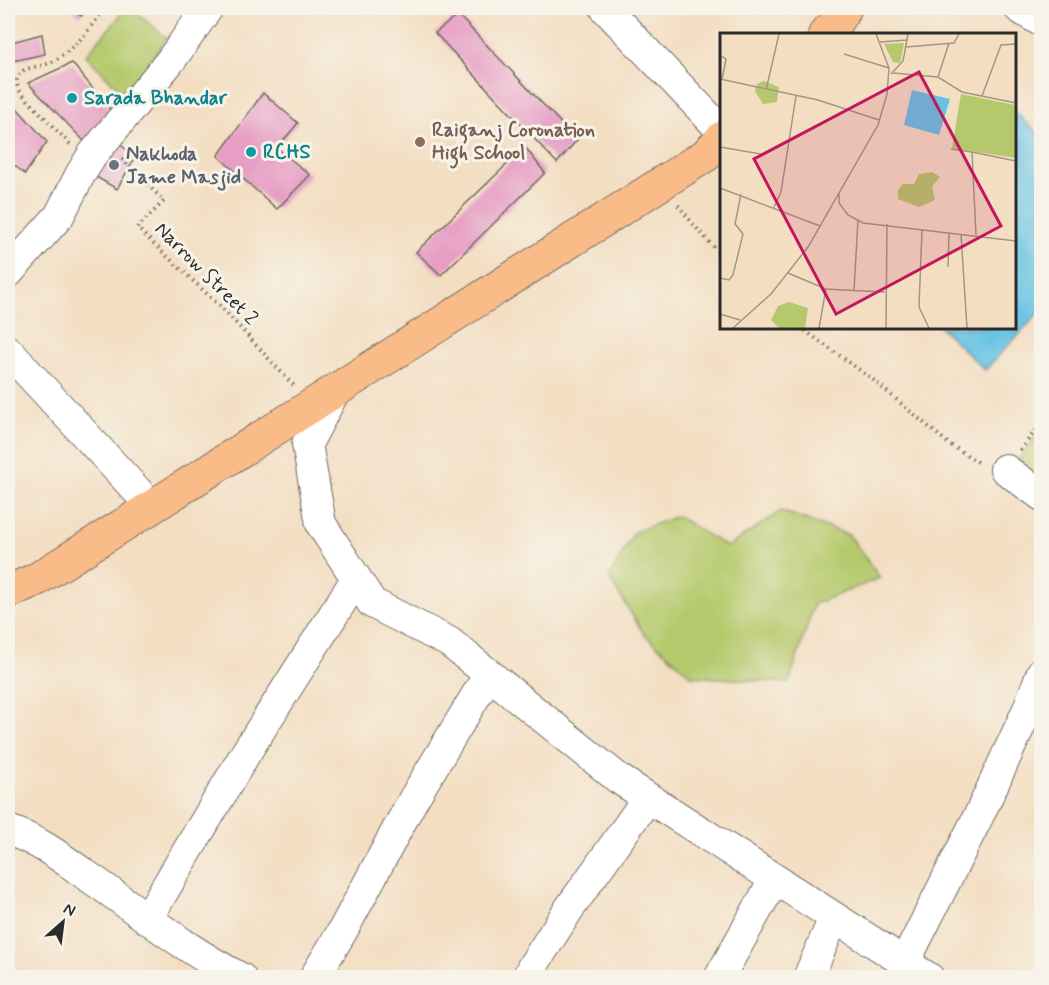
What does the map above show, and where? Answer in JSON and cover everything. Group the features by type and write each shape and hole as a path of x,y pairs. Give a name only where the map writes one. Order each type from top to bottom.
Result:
{"main road":[{"path":"826,33 845,8"},
{"path":"8,592 37,579 152,507 706,155 720,140"}],"street":[{"path":"8,273 59,216 95,153 165,67 208,8"},
{"path":"605,8 720,129"},
{"path":"1019,8 1041,22"},
{"path":"8,351 152,507"},
{"path":"322,398 307,444 321,524 372,603 449,642 647,799 917,970 982,809 1027,711 1041,672"},
{"path":"1005,470 1041,496"},
{"path":"147,919 247,751 356,579"},
{"path":"314,978 343,930 414,798 489,674"},
{"path":"527,978 531,967 569,909 647,799"},
{"path":"8,831 30,837 116,895 170,936 241,978"},
{"path":"8,831 11,837 8,842"},
{"path":"719,978 774,880"},
{"path":"808,978 834,918"}],"path":[{"path":"95,153 22,94 18,89 17,81 18,76 24,70 48,65 63,56 92,26 105,8"},
{"name":"Narrow Street 2","path":"95,153 126,161 138,177 164,201 137,228 223,309 303,396 322,398"},
{"path":"662,183 720,254"},
{"path":"801,328 871,378 949,444 989,468 1005,470 1041,423"}],"green space":[{"path":"127,8 167,38 125,96 86,55"},
{"path":"1041,430 1041,492 1011,469"},
{"path":"781,511 849,535 880,578 814,604 789,683 692,676 644,634 609,578 634,532 677,516 727,547"}],"water":[{"path":"1016,113 1041,136 1041,311 985,370 941,328 1016,328"}],"building":[{"path":"69,8 87,8 81,16"},
{"path":"458,15 577,140 557,163 435,33"},
{"path":"42,34 45,54 8,62 8,43"},
{"name":"Sarada Bhandar","path":"72,63 113,113 84,141 28,83"},
{"name":"RCHS","path":"263,93 298,123 277,148 310,175 277,209 218,156"},
{"path":"17,108 47,142 25,174 8,160 8,121"},
{"name":"Nakhoda Jame Masjid","path":"115,140 135,157 117,189 91,174"},
{"path":"525,147 545,173 441,275 416,252"}],"place":[{"name":"Sarada Bhandar","path":"72,98"},
{"name":"Raiganj Coronation High School","path":"420,142"},
{"name":"RCHS","path":"251,152"},
{"name":"Nakhoda Jame Masjid","path":"114,165"}]}
